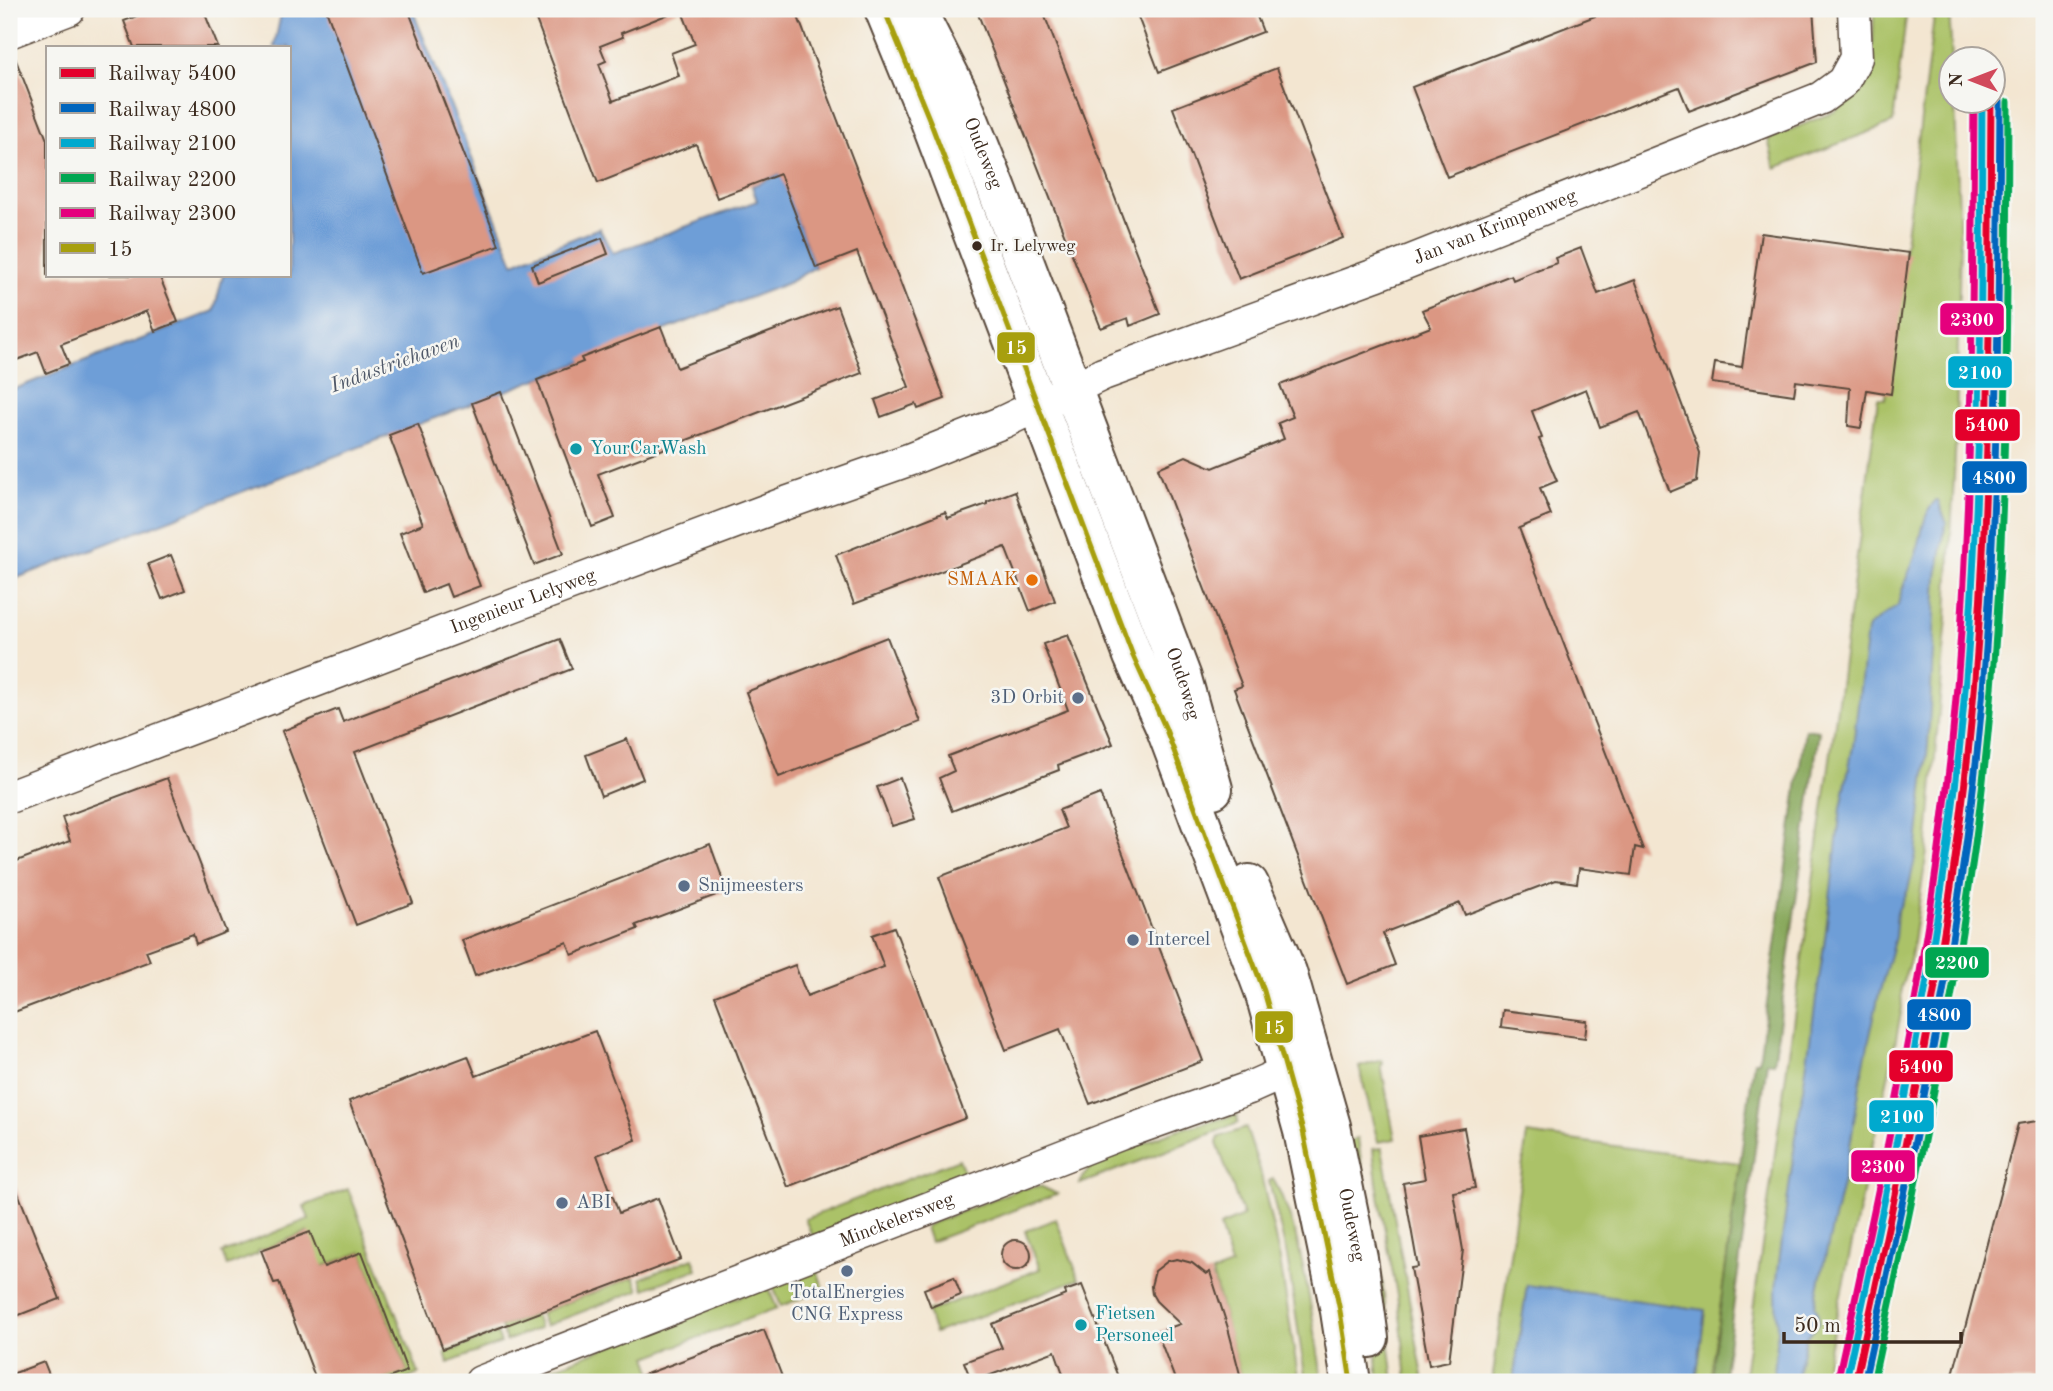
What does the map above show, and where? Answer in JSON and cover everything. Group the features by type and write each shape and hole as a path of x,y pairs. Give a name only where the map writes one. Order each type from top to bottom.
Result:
{"main road":[{"name":"Oudeweg","path":"884,9 930,121 1133,656 1165,726 1264,991 1331,1126 1358,1258 1375,1382"},
{"name":"Oudeweg","path":"916,9 971,122 1182,678 1221,814 1287,972 1313,1179 1351,1382"}],"street":[{"path":"9,32 69,9"},
{"name":"Jan van Krimpenweg","path":"1038,406 1102,374 1378,274 1821,99 1843,82 1856,58 1854,9"},
{"name":"Ingenieur Lelyweg","path":"9,797 551,591 911,459 1038,406"},
{"name":"Minckelersweg","path":"481,1382 1097,1142 1249,1088 1300,1065"}],"green space":[{"path":"1874,9 1907,9 1893,123 1775,168 1768,139 1836,111 1862,84 1873,43"},
{"path":"1935,9 1949,9 1951,46 1938,46 1938,116 1956,116 1960,241 1956,435 1947,617 1927,852 1910,960 1901,988 1902,1008 1893,1054 1822,1382 1743,1382 1878,398 1885,399"},
{"path":"1805,729 1819,731 1774,1063 1767,1062 1723,1382 1710,1382 1754,1061 1759,1061"},
{"path":"1382,1060 1395,1139 1378,1142 1359,1067"},
{"path":"1237,1115 1238,1123 1080,1184 1089,1169 1104,1158 1176,1130"},
{"path":"1246,1128 1260,1170 1280,1260 1299,1382 1242,1382 1212,1273 1231,1266 1220,1226 1243,1216 1217,1143 1219,1137"},
{"path":"1527,1134 1740,1163 1710,1382 1696,1382 1705,1310 1527,1286 1513,1382 1492,1382"},
{"path":"1358,1139 1368,1213 1382,1280 1394,1382 1379,1382 1371,1288 1341,1143"},
{"path":"1382,1148 1424,1382 1407,1382 1399,1305 1373,1149"},
{"path":"959,1159 967,1179 813,1238 805,1219"},
{"path":"1273,1179 1292,1222 1300,1251 1322,1382 1306,1382 1287,1256 1269,1181"},
{"path":"1040,1186 1057,1194 930,1242 925,1227 932,1223 1019,1189"},
{"path":"348,1189 419,1374 398,1382 378,1382 407,1370 362,1252 321,1267 307,1232 227,1266 222,1253 309,1219 304,1206"},
{"path":"1056,1219 1079,1279 935,1333 927,1312 1040,1269 1025,1231"},
{"path":"693,1258 697,1269 645,1289 641,1278"},
{"path":"816,1267 824,1290 781,1306 772,1284"},
{"path":"634,1277 639,1290 545,1326 540,1313"},
{"path":"767,1286 777,1308 647,1357 656,1382 516,1382"},
{"path":"535,1315 540,1328 506,1341 501,1327"},
{"path":"497,1333 501,1343 448,1363 445,1353"}],"water":[{"name":"Industriehaven","path":"282,9 412,9 514,263 599,228 613,253 757,201 752,186 781,174 815,267 788,283 9,581 9,391 214,311 223,276 290,276 290,46 274,46"},
{"path":"1936,500 1946,522 1937,576 1928,745 1916,854 1908,890 1897,912 1895,937 1878,998 1862,1073 1848,1158 1817,1293 1815,1305 1818,1323 1806,1338 1796,1382 1773,1382 1779,1262 1841,808 1853,746 1867,630 1898,605 1926,517"},
{"path":"1527,1285 1705,1310 1696,1382 1513,1382"}],"building":[{"path":"154,9 203,9 218,46 134,46 124,21"},
{"path":"326,9 408,9 499,245 423,273"},
{"path":"532,9 679,9 621,33 623,37 600,46 606,61 599,64 613,101 679,76 671,53 695,44 681,9 795,9 945,399 918,409 916,404 881,417 875,400 909,387 857,252 816,268 780,174 717,198 696,144 598,183"},
{"path":"976,9 1042,9 1160,314 1130,326 1128,318 1101,328"},
{"path":"1135,9 1254,9 1263,32 1159,72"},
{"path":"1613,9 1813,9 1817,62 1689,111 1679,87 1447,177 1412,87"},
{"path":"9,50 12,50 46,137 46,276 159,276 178,322 155,331 147,311 61,344 69,364 46,373 38,352 9,363"},
{"path":"1277,68 1343,238 1239,279 1173,108"},
{"path":"1761,233 1909,253 1891,394 1867,390 1861,428 1848,426 1850,388 1796,381 1794,395 1712,383 1715,363 1742,367"},
{"path":"602,238 608,254 538,282 532,265"},
{"path":"1581,248 1598,294 1635,280 1700,453 1697,481 1670,492 1639,412 1600,427 1586,389 1532,411 1542,438 1539,439 1557,481 1540,488 1551,515 1519,528 1643,849 1635,847 1631,875 1579,868 1577,883 1556,880 1465,915 1460,903 1383,933 1395,965 1347,984 1234,689 1242,686 1158,468 1186,456 1213,468 1284,439 1278,423 1293,417 1280,385 1431,327 1422,310 1511,275 1513,280 1557,263 1555,258"},
{"path":"837,306 862,373 598,474 615,518 592,527 537,380 583,362 581,358 661,327 677,368"},
{"path":"501,392 563,554 534,565 472,403"},
{"path":"418,424 480,586 451,597 446,584 423,593 400,533 423,524 389,435"},
{"path":"1015,491 1055,601 1030,611 1005,547 854,604 836,555 945,512 948,518"},
{"path":"171,555 185,590 162,599 148,564"},
{"path":"1068,635 1113,744 1058,765 1059,770 952,811 939,778 954,771 948,756 1068,710 1043,644"},
{"path":"887,637 920,722 779,777 746,692"},
{"path":"560,639 572,669 355,752 413,903 356,925 282,731 338,709 343,722"},
{"path":"627,739 643,779 601,796 586,755"},
{"path":"167,778 226,932 196,944 193,934 146,951 150,961 9,1014 9,864 70,841 62,817"},
{"path":"900,778 915,819 892,826 877,787"},
{"path":"1100,794 1203,1061 1090,1104 1060,1029 1006,1050 939,877 1066,828 1059,810"},
{"path":"710,844 727,891 636,925 638,929 572,955 567,942 475,976 462,940"},
{"path":"894,927 966,1118 788,1187 715,996 795,965 807,996 884,967 872,935"},
{"path":"1503,1010 1587,1021 1585,1038 1501,1027"},
{"path":"595,1031 636,1140 597,1155 619,1213 658,1198 681,1259 443,1349 349,1101 468,1056 476,1076"},
{"path":"2044,1120 2044,1382 1951,1382 2018,1124"},
{"path":"1464,1128 1475,1188 1453,1192 1463,1250 1449,1361 1429,1365 1411,1268 1418,1267 1403,1183 1425,1179 1418,1136"},
{"path":"9,1170 60,1299 9,1319"},
{"path":"310,1232 324,1267 362,1252 407,1371 378,1382 317,1382 279,1282 274,1283 261,1250"},
{"path":"1016,1240 1022,1241 1030,1249 1030,1261 1022,1269 1016,1270 1010,1269 1002,1261 1001,1255 1002,1249 1010,1241"},
{"path":"1177,1259 1192,1263 1206,1274 1210,1272 1242,1382 1176,1382 1157,1332 1180,1324 1156,1301 1151,1286 1155,1271 1168,1261"},
{"path":"954,1277 961,1295 931,1307 924,1289"},
{"path":"1082,1285 1120,1382 1066,1382 1055,1351 972,1382 964,1362 1002,1348 992,1324 1066,1295 1065,1291"},
{"path":"764,1330 784,1382 630,1382 630,1380"},
{"path":"44,1362 52,1382 9,1382 9,1375"}],"rail line":[{"name":"2300","path":"1838,1378 1904,1062 1931,902 1952,742 1968,502 1974,116"},
{"name":"2100","path":"1846,1380 1912,1063 1939,904 1960,743 1973,583 1976,503 1982,116"},
{"name":"5400","path":"1855,1382 1921,1064 1948,905 1969,744 1985,504 1991,116"},
{"name":"4800","path":"1864,1382 1930,1064 1957,905 1978,744 1994,504 2000,116"},
{"name":"2200","path":"1873,1382 1939,1064 1966,905 1987,744 2003,504 2008,116"}],"transit line":[{"name":"15","path":"884,9 930,121 1133,656 1165,727 1264,991 1303,1131 1340,1311 1351,1382"}],"place":[{"name":"Ir. Lelyweg","path":"977,246"},
{"name":"YourCarWash","path":"576,449"},
{"name":"SMAAK","path":"1032,580"},
{"name":"3D Orbit","path":"1078,698"},
{"name":"Snijmeesters","path":"684,886"},
{"name":"Intercel","path":"1133,940"},
{"name":"ABI","path":"562,1203"},
{"name":"TotalEnergies CNG Express","path":"847,1271"},
{"name":"Fietsen Personeel","path":"1081,1325"}]}
